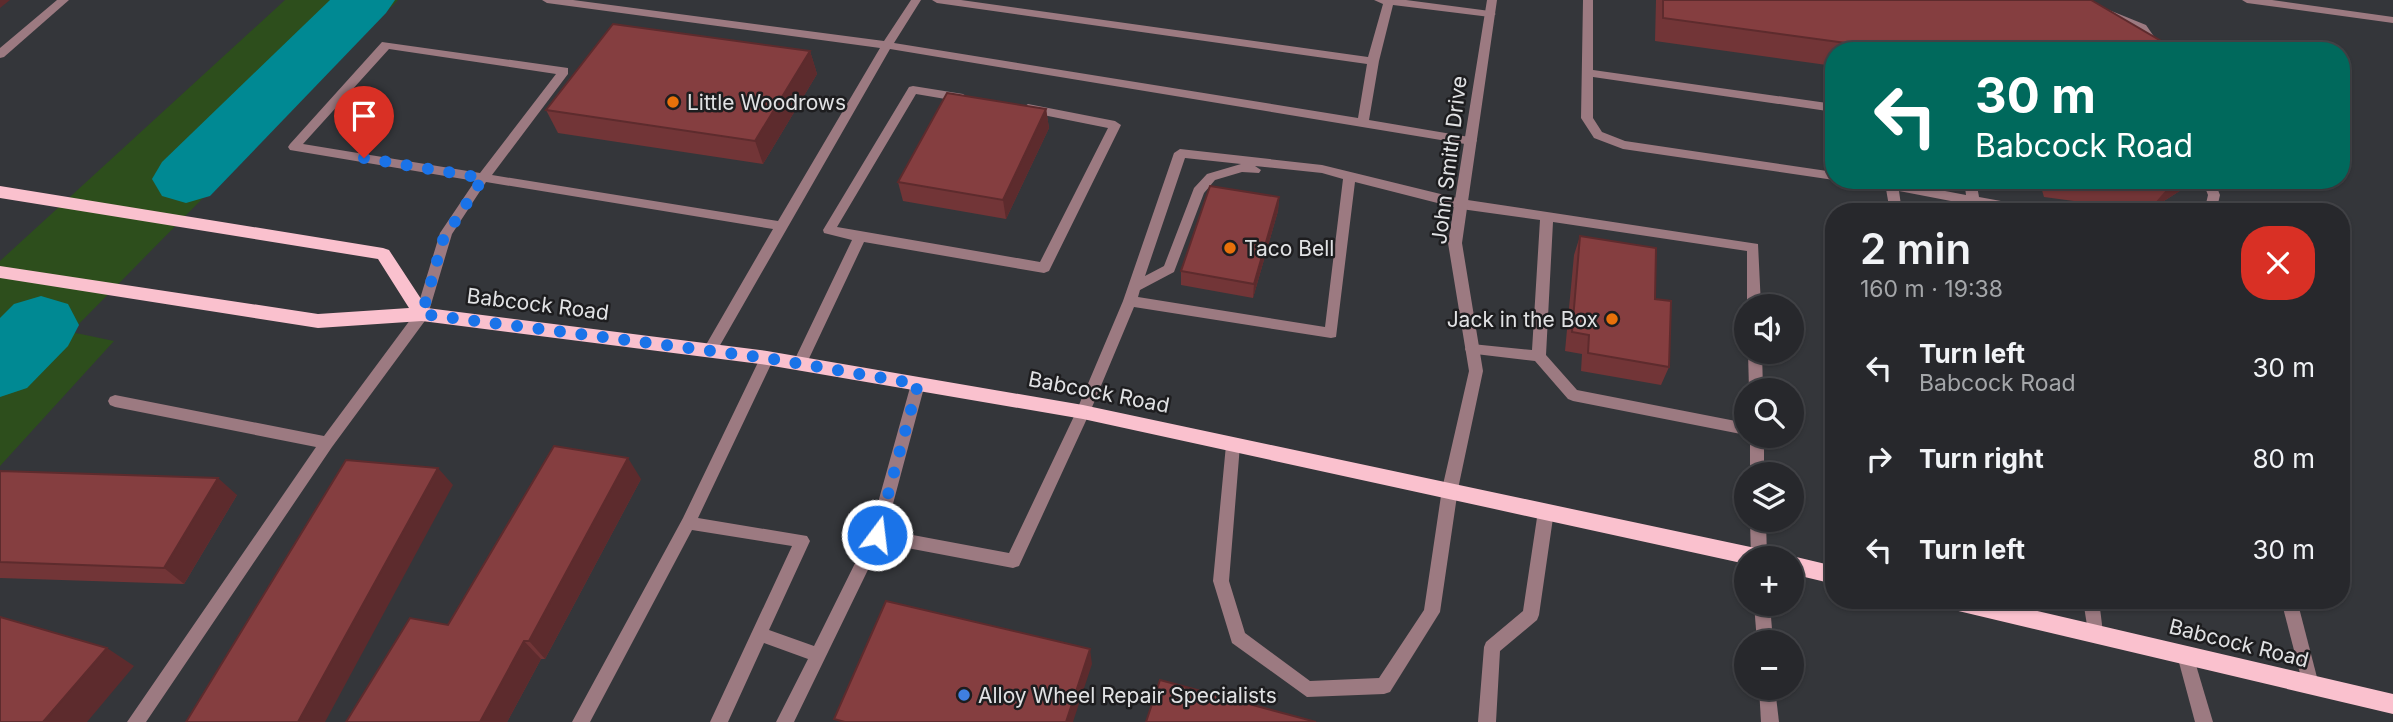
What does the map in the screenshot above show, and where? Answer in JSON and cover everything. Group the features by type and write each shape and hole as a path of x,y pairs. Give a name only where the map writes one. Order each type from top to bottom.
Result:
{"main road":[{"path":"0,192 383,254 422,314"},
{"name":"Babcock Road","path":"0,272 318,321 422,314 800,363 1083,412 1450,489 1734,552"},
{"path":"1804,568 1825,573"},
{"name":"Babcock Road","path":"1990,609 2393,704"}],"street":[{"path":"0,54 64,0"},
{"path":"547,0 887,45 1471,141"},
{"path":"710,351 887,45 916,0"},
{"path":"937,0 1373,61"},
{"name":"John Smith Drive","path":"1233,444 1221,581 1238,638 1307,689 1384,686 1432,612 1450,489 1476,371 1455,243 1492,0"},
{"path":"1588,0 1587,118 1598,135 1623,145 1825,175"},
{"path":"2247,0 2393,20"},
{"path":"1363,123 1384,1 1490,14"},
{"path":"2097,12 2110,13 2142,27 2152,42"},
{"path":"136,722 327,443 422,314 443,240 483,178 564,71 386,46 294,147 483,178 782,226"},
{"path":"1589,73 1825,107"},
{"path":"975,100 913,90 829,230 1044,268 1115,125 1012,105"},
{"path":"877,535 1013,561 1083,412 1133,294 1180,153 1322,169 1461,204 1753,247 1754,294"},
{"path":"1133,294 1170,269 1198,191 1210,177 1242,168 1299,175 1322,169"},
{"path":"1133,294 1331,333 1350,175"},
{"path":"1921,189 1988,203"},
{"path":"1971,189 1973,200"},
{"path":"1539,356 1547,217"},
{"path":"800,363 860,237"},
{"path":"1472,349 1539,356 1573,395 1734,427"},
{"path":"581,722 688,523 767,358"},
{"path":"785,722 877,535 918,384"},
{"path":"115,401 327,443"},
{"path":"1487,722 1492,647 1531,615 1546,511"},
{"path":"688,523 802,541 719,722"},
{"path":"2092,609 2095,633"},
{"path":"2292,609 2311,685"},
{"path":"760,634 818,655"},
{"path":"2185,655 2204,722"},
{"path":"1769,700 1770,722"}],"green space":[{"path":"285,0 398,0 71,332 114,341 0,466 0,261"}],"building":[{"path":"1663,0 2091,0 2161,42 1839,42 1663,18"},
{"path":"613,24 810,51 755,141 546,110"},
{"path":"947,93 1046,109 1003,200 898,182"},
{"name":"Taco Bell","path":"1210,186 1279,197 1254,284 1181,271"},
{"name":"Jack in the Box","path":"1580,236 1656,248 1655,299 1671,301 1669,367 1588,353 1589,335 1572,332"},
{"path":"554,446 628,458 529,641 524,641 480,722 346,722 410,618 448,625"},
{"path":"346,460 438,468 298,722 186,722"},
{"path":"0,471 218,478 164,568 0,562"},
{"path":"886,601 1090,649 1066,722 845,722 834,719"},
{"path":"0,617 107,648 43,722 0,722"},
{"path":"1160,680 1316,722 1146,722"}],"waterway":[{"path":"186,179 365,0"},
{"path":"0,366 41,325"}],"place":[{"name":"Little Woodrows","path":"673,102"},
{"name":"Taco Bell","path":"1230,248"},
{"name":"Jack in the Box","path":"1612,319"},
{"name":"Alloy Wheel Repair Specialists","path":"964,695"}],"route":[{"path":"364,158 483,178 446,233 422,314 767,358 918,384 877,535"}]}
